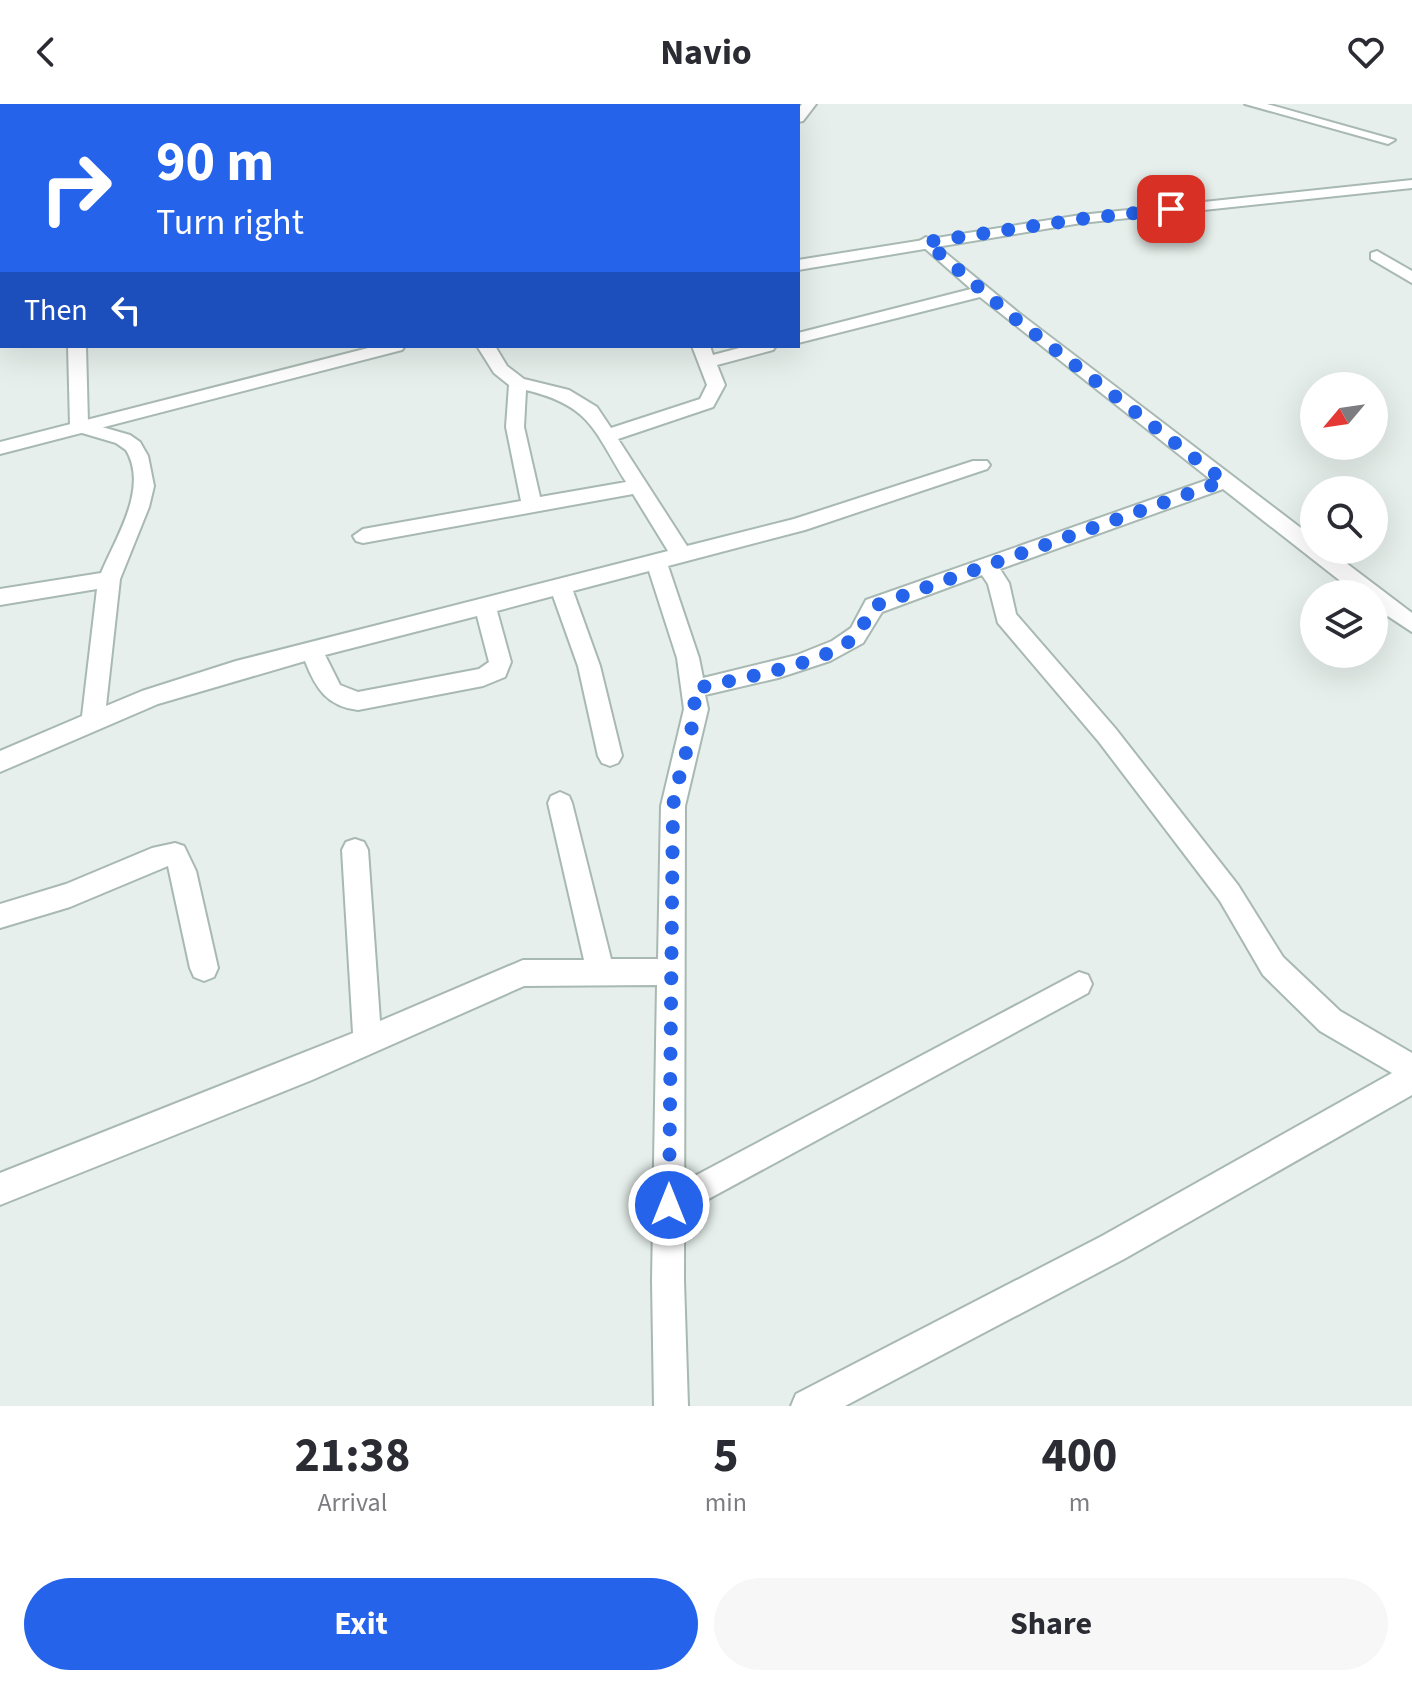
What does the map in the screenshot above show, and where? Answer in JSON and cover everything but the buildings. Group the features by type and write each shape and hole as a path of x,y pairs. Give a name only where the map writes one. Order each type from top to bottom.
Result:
{"street":[{"path":"1252,104 1388,140"},
{"path":"800,265 1081,219 1412,184"},
{"path":"926,242 983,291 1300,539"},
{"path":"1377,256 1412,278"},
{"path":"800,337 983,291"},
{"path":"77,348 79,426"},
{"path":"0,448 388,348"},
{"path":"487,348 500,369 518,383 563,394 580,403 591,411 610,435 640,486 669,559 694,689 696,709 673,806 669,1205 671,1406"},
{"path":"610,435 707,403 716,385 704,354 751,348"},
{"path":"518,383 515,427 532,505"},
{"path":"79,426 123,439 133,446 143,474 139,507 109,579 93,720"},
{"path":"0,762 150,697 312,650 798,525 980,465"},
{"path":"694,689 799,663 830,651 856,637 866,614 874,606 1224,481"},
{"path":"363,536 640,486"},
{"path":"1332,564 1353,580"},
{"path":"986,565 998,583 1006,617 1107,735 1229,893 1273,966 1330,1021 1412,1069"},
{"path":"0,597 109,579"},
{"path":"561,587 589,666 610,756"},
{"path":"312,650 329,692 342,700 358,701 483,677 497,671 500,662 485,606"},
{"path":"1388,606 1412,624"},
{"path":"560,803 600,971"},
{"path":"355,850 368,1042"},
{"path":"0,916 70,895 161,856 175,854 183,871 204,968"},
{"path":"0,1189 368,1042 523,973 672,972"},
{"path":"808,1406 978,1322 1244,1176 1412,1078"}],"lane":[{"path":"669,1205 1079,984"}],"route":[{"path":"669,1205 673,806 696,709 694,689 799,663 830,651 856,637 866,614 874,606 1224,481 1013,317 926,242 1171,209"}]}
